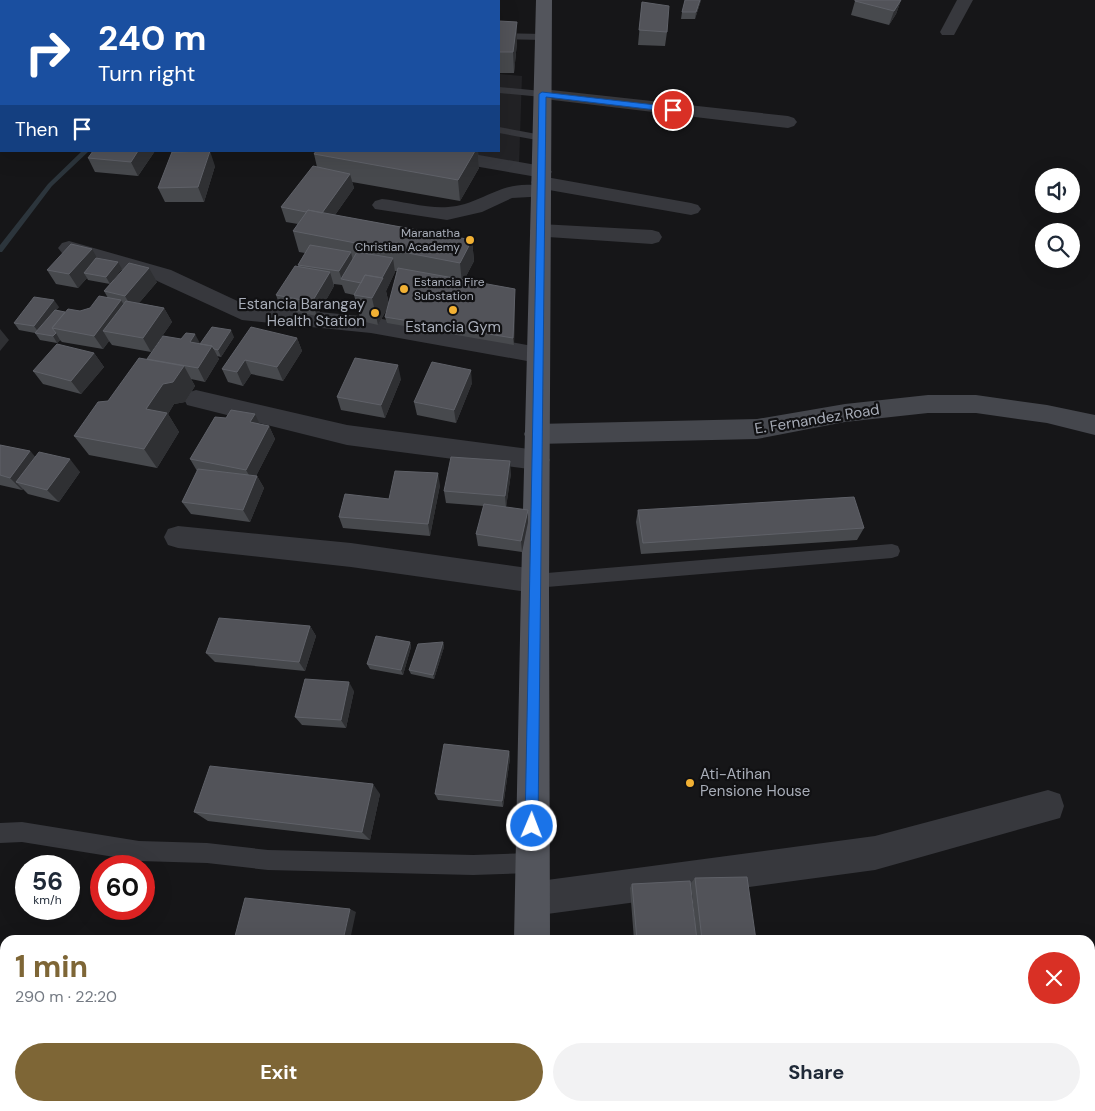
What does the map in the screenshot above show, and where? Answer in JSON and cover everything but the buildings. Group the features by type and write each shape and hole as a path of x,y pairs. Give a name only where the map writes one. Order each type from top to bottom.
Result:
{"main road":[{"path":"532,935 531,863 536,434 544,0"}],"street":[{"path":"948,32 965,0"},
{"path":"542,94 788,122"},
{"path":"426,152 541,182 691,208"},
{"path":"382,205 447,214 475,208 506,193 541,182"},
{"path":"540,231 652,237"},
{"path":"69,248 163,275 242,312 370,325 538,355"},
{"path":"196,399 347,435 537,460"},
{"name":"E. Fernandez Road","path":"536,434 757,429 845,413 928,404 976,404 1047,414 1095,424"},
{"path":"178,537 351,555 535,581"},
{"path":"532,899 875,853 1048,806"}],"lane":[{"path":"500,36 543,37"},
{"path":"500,90 542,94"},
{"path":"500,130 542,138"},
{"path":"535,581 892,551"},
{"path":"0,833 22,832 139,852 207,853 268,860 473,866 531,863"}],"shaded area":[{"path":"500,74 522,76 519,165 445,152 500,152"}],"waterway":[{"path":"0,250 50,185 85,152"}],"place":[{"name":"Maranatha Christian Academy","path":"470,240"},
{"name":"Estancia Fire Substation","path":"404,289"},
{"name":"Estancia Gym","path":"453,310"},
{"name":"Estancia Barangay Health Station","path":"375,313"},
{"name":"Ati-Atihan Pensione House","path":"690,783"}],"route":[{"path":"532,826 542,94 673,110"}]}
